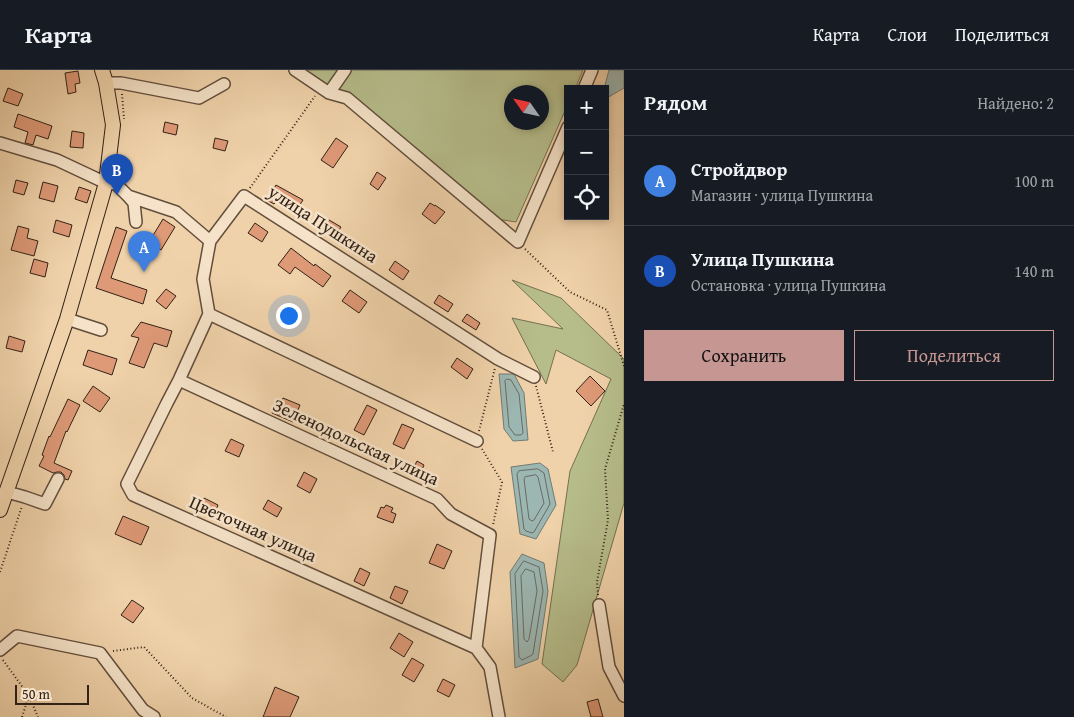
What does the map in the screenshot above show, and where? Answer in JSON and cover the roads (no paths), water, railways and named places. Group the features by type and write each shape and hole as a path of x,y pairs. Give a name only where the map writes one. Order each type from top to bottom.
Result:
{"main road":[{"path":"0,510 67,319 106,183 113,125 104,77"}],"street":[{"path":"295,70 325,90 347,98 518,242 567,130"},
{"path":"325,90 345,70"},
{"path":"586,85 592,70"},
{"path":"104,77 121,83 199,98 224,84"},
{"path":"0,143 57,160 106,183 116,184 134,203 136,222"},
{"path":"128,196 176,212 210,241 203,280 209,314 179,380"},
{"name":"улица Пушкина","path":"210,241 244,196 498,359 534,376"},
{"path":"209,314 476,441"},
{"path":"67,319 101,330"},
{"name":"Зеленодольская улица","path":"179,380 437,499 451,514 490,535 476,648"},
{"name":"Цветочная улица","path":"179,380 127,484 133,495 476,648"},
{"path":"6,492 25,496 45,504 58,479"},
{"path":"599,605 610,667 624,696"},
{"path":"0,650 17,636 100,653 143,710 154,717"},
{"path":"476,648 490,667 499,717"}],"water":[{"path":"609,70 624,70 624,88 609,97 609,85 605,85"},
{"path":"499,374 514,374 524,393 528,440 513,441 504,429"},
{"path":"540,463 548,469 556,505 536,539 520,534 511,467"},
{"path":"522,554 544,563 548,591 538,659 515,668 510,572"}],"place":[{"name":"Улица Пушкина","path":"117,195"},
{"name":"Стройдвор","path":"144,272"}]}
